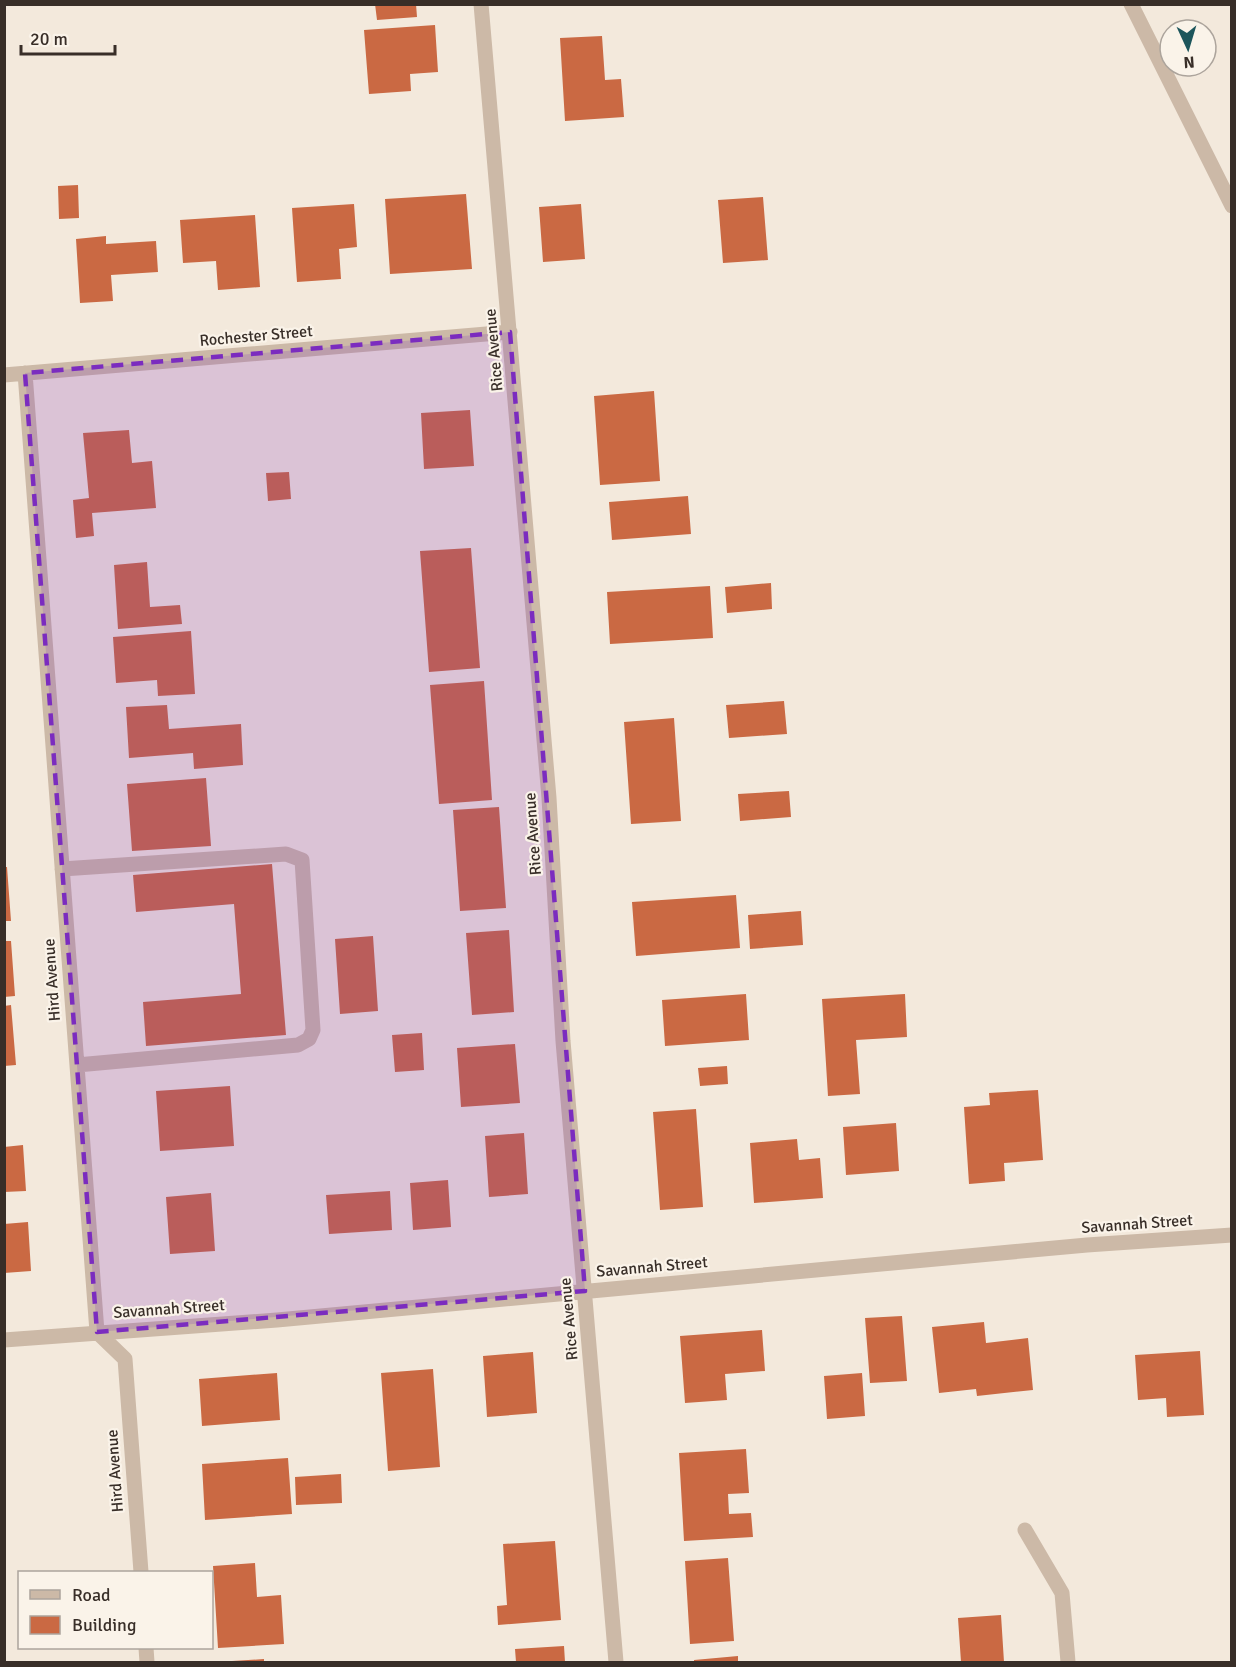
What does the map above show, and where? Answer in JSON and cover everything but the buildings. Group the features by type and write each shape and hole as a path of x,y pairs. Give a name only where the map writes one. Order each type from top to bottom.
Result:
{"street":[{"name":"Rice Avenue","path":"480,4 549,798 563,1041 616,1662"},
{"path":"1131,4 1232,206"},
{"name":"Rochester Street","path":"4,375 510,332"},
{"name":"Hird Avenue","path":"25,374 97,1332 125,1359 141,1571"},
{"path":"62,869 286,854 302,860 313,1030 309,1039 298,1046 77,1065"},
{"name":"Savannah Street","path":"4,1340 277,1320 1087,1245 1232,1235"},
{"path":"1025,1530 1062,1593 1068,1662"}],"highlighted area":[{"path":"510,332 585,1291 97,1332 25,373"}]}
